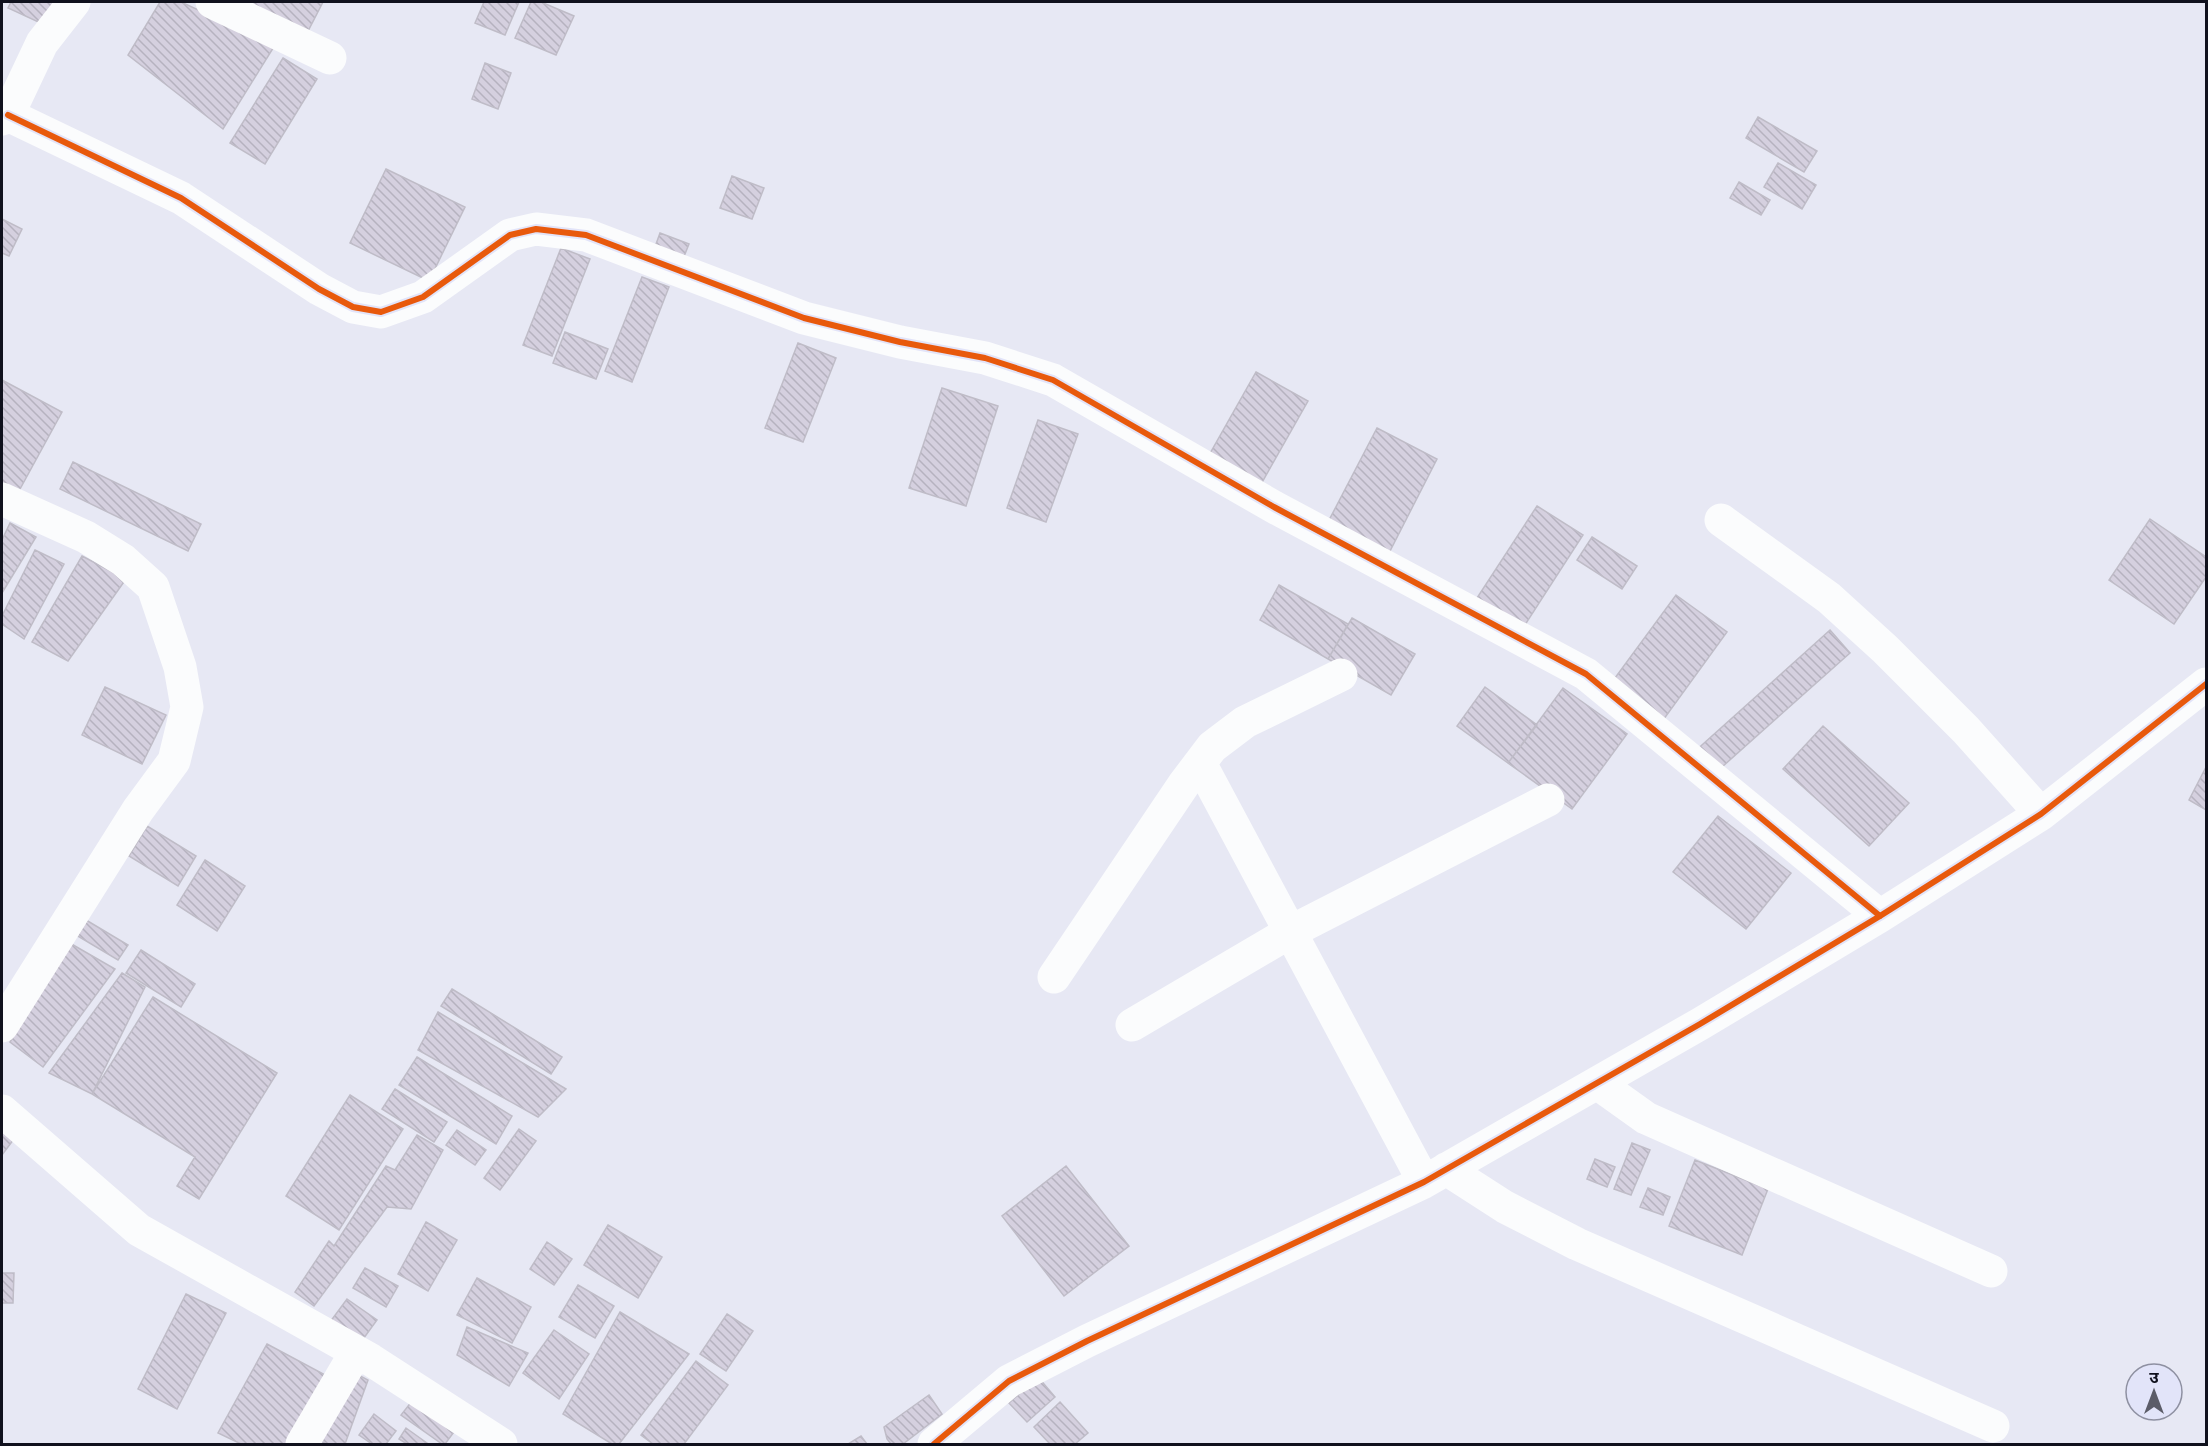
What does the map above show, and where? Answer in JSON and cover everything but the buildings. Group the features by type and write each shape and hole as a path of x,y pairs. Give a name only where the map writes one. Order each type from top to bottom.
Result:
{"street":[{"path":"74,2 42,43 5,117 181,198 319,289 353,307 381,312 423,297 510,235 536,229 585,235 804,318 900,342 985,358 1053,380 1274,507 1587,674 1880,916"},
{"path":"212,2 330,58"},
{"path":"2,499 86,537 123,560 153,587 180,667 187,707 174,761 138,810 2,1026"},
{"path":"1721,520 1829,598 1877,641 1966,730 2042,814"},
{"path":"1054,977 1177,794 1212,747 1245,722 1341,675"},
{"path":"934,1444 1009,1381 1087,1341 1435,1175 1597,1083 1880,916 2042,814 2206,684"},
{"path":"1200,764 1290,932 1435,1175 1505,1207 1577,1244 1993,1426"},
{"path":"1132,1025 1290,932 1548,800"},
{"path":"1597,1083 1646,1118 1991,1271"},
{"path":"2,1111 139,1230 356,1352 501,1444"},
{"path":"302,1444 356,1352"}],"cycle path":[{"path":"8,115 181,198 319,289 353,307 381,312 423,297 510,235 536,229 586,235 804,318 900,342 985,358 1053,380 1274,507 1586,674 1880,916"},
{"path":"934,1444 1009,1381 1087,1341 1424,1182 1700,1024 1880,916 2041,814 2206,684"}]}
